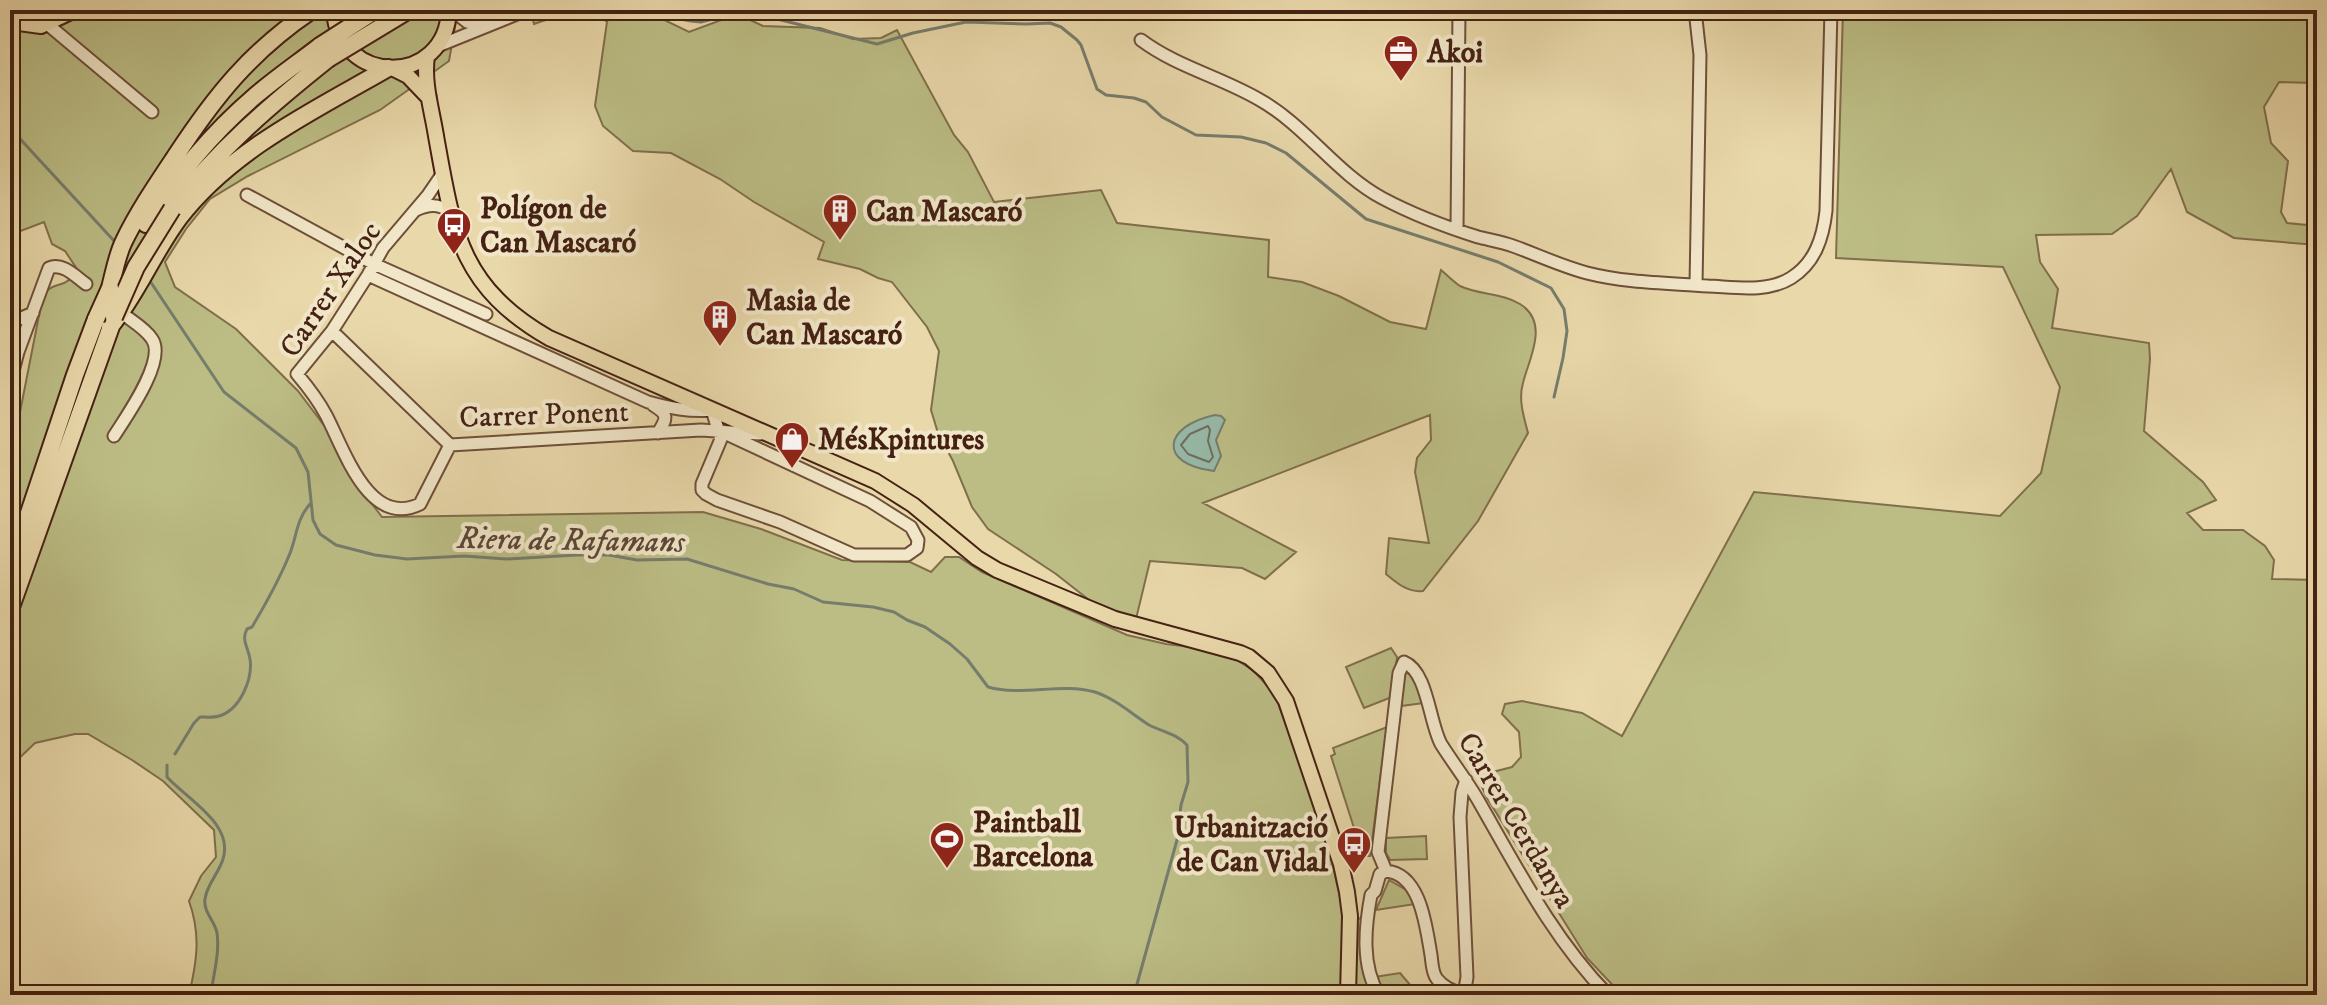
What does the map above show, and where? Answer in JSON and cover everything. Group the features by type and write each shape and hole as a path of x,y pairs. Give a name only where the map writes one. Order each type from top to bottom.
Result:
{"highway":[{"path":"10,610 113,318 225,86 268,42 312,10"},
{"path":"324,52 376,10"},
{"path":"10,570 75,375 113,318 110,288 131,246 168,202 205,144 255,96 324,52 409,10"},
{"path":"168,202 216,179 254,148 299,119 391,68"}],"main road":[{"path":"33,18 75,10"},
{"path":"334,10 337,28 350,50 363,61 408,76 429,98"},
{"path":"450,10 446,31 432,51 426,71 429,98 458,239 475,271 500,303 549,338 886,486 977,558 997,570 1115,619 1219,646 1257,663 1276,683 1293,719 1341,864 1350,911 1348,995"},
{"path":"391,68 408,66 432,51"}],"street":[{"path":"450,10 467,22 486,25"},
{"path":"432,51 486,25 527,10"},
{"path":"1457,229 1459,10"},
{"path":"1695,10 1700,55 1696,285"},
{"path":"1141,40 1165,56 1247,93 1281,113 1369,190 1397,205 1457,229 1591,274 1638,281 1747,288 1780,283 1802,269 1820,243 1826,211 1831,10"},
{"path":"33,18 152,112"},
{"name":"Carrer Xaloc","path":"443,173 383,248 332,331 297,374 325,412 352,469 375,500 392,509 402,511 420,504 450,445"},
{"path":"247,195 371,270 648,402 675,409 712,410 720,431"},
{"name":"Carrer Xaloc","path":"412,213 434,205 450,211"},
{"path":"10,383 49,268 55,265 62,267 86,284"},
{"path":"371,270 486,314"},
{"path":"10,323 33,313"},
{"path":"113,318 152,339 156,354 145,383 114,436"},
{"name":"Carrer Ponent","path":"332,331 450,445 720,431 770,435"},
{"path":"10,337 18,352"},
{"name":"Carrer Ponent","path":"648,402 666,416 658,433"},
{"name":"Carrer Ponent","path":"720,431 870,501 911,527 918,540 917,548 907,555 854,555 706,494 702,484 721,439 720,431"},
{"name":"Carrer Cerdanya","path":"1386,871 1378,852 1399,673 1404,662 1419,677 1437,735 1551,924 1576,961 1608,995"},
{"path":"1350,911 1375,891 1380,874 1386,871 1399,874 1412,888 1418,901 1435,977 1446,988 1464,995 1467,977 1460,817 1466,780"},
{"path":"1371,895 1366,949 1368,969 1379,995"},
{"path":"1350,911 1368,913"}],"green space":[{"path":"10,10 463,10 456,21 449,61 380,110 248,176 210,199 165,262 175,287 236,329 298,391 335,440 350,475 382,517 703,512 761,529 842,560 910,562 931,572 945,557 959,557 982,572 1127,635 1232,657 1254,671 1275,695 1325,830 1343,911 1363,920 1375,995 189,995 196,948 189,901 201,876 216,857 214,830 163,781 88,734 35,743 10,767 10,463 43,295 79,272 65,251 52,244 44,222 10,235"},
{"path":"546,10 650,10 689,32 732,16 763,26 820,28 853,39 881,38 897,30 994,202 1101,190 1117,223 1269,240 1268,277 1302,282 1339,296 1390,322 1426,329 1441,270 1460,286 1520,304 1529,312 1536,331 1521,396 1528,433 1478,521 1423,591 1408,589 1386,574 1389,538 1429,543 1415,472 1417,458 1431,440 1430,415 1203,503 1296,552 1265,579 1242,568 1150,561 1136,619 1093,603 988,529 972,507 938,433 931,410 939,351 927,327 892,282 860,269 818,259 824,242 671,153 633,151 603,126 595,106 607,22 599,15 581,15 534,24 532,16"},
{"path":"1843,10 2317,10 2317,83 2279,82 2264,107 2271,143 2288,161 2281,212 2287,223 2317,226 2317,245 2234,238 2187,212 2171,169 2137,216 2112,234 2036,235 2040,262 2058,289 2052,328 2149,343 2144,431 2203,482 2216,500 2187,513 2203,530 2243,530 2265,546 2274,560 2272,579 2317,580 2317,995 1622,995 1587,958 1487,798 1477,776 1512,767 1521,757 1519,732 1502,714 1505,704 1522,701 1582,713 1622,736 1754,492 2000,516 2041,473 2060,387 2003,267 1836,258"},
{"path":"1391,648 1397,657 1392,697 1364,708 1346,667"},
{"path":"1405,672 1415,680 1424,703 1401,706"},
{"path":"1387,727 1370,856 1363,856 1331,756 1335,754 1333,748"},
{"path":"1426,836 1427,859 1390,860 1386,853 1386,838"},
{"path":"1389,880 1408,891 1415,904 1376,910"},
{"path":"1400,973 1411,986 1401,995 1384,995 1374,977"}],"water":[{"path":"1215,415 1225,420 1216,440 1221,456 1214,471 1183,461 1176,453 1174,444 1177,436 1185,427"}],"waterway":[{"path":"667,10 680,19 701,22 735,13 769,17 877,44 966,22 1050,23 1061,27 1081,45 1097,89 1106,95 1146,102 1162,117 1196,135 1241,137 1266,143 1286,153 1366,219 1498,262 1551,288 1564,309 1567,331 1554,397"},
{"name":"Riera de Rafamans","path":"10,128 116,243"},
{"name":"Riera de Rafamans","path":"148,278 224,392 296,448 308,472 313,520 320,534 336,545 407,559 577,555 609,555 637,560 687,559 794,589 823,602 894,612 950,644 967,659 988,687 1015,691 1068,688 1095,692 1116,702 1149,725 1183,741 1187,745 1188,782 1181,805 1177,840 1134,995"},
{"path":"175,754 200,717 217,717 226,713 244,693 250,667 245,633 252,627 276,585 310,504"},
{"path":"167,765 167,777 216,824 225,846 223,859 205,899 218,941 211,995"}],"place":[{"name":"Akoi","path":"1401,83"},
{"name":"Can Mascaró","path":"840,242"},
{"name":"Polígon de Can Mascaró","path":"454,256"},
{"name":"Masia de Can Mascaró","path":"720,348"},
{"name":"MésKpintures","path":"792,470"},
{"name":"Paintball Barcelona","path":"947,870"},
{"name":"Urbanització de Can Vidal","path":"1354,875"}]}
